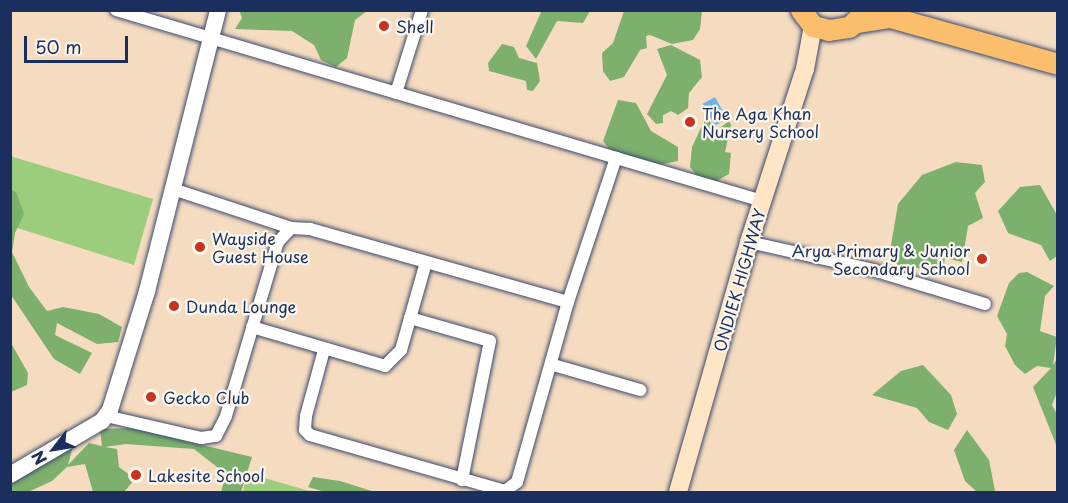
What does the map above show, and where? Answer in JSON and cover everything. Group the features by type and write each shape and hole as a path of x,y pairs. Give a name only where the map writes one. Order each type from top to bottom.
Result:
{"highway":[{"path":"912,10 1058,49"},
{"path":"814,22 862,16 890,17 1058,64"}],"main road":[{"name":"ONDIEK HIGHWAY","path":"678,492 749,242 805,69 814,22"}],"street":[{"path":"116,10 762,201"},
{"path":"10,475 106,416 147,291 218,10"},
{"path":"396,93 422,10"},
{"path":"324,350 305,430 462,480 513,490 553,365 568,302 616,158"},
{"path":"173,189 291,228 310,229 568,302"},
{"path":"106,416 211,439 226,416 278,242 291,228"},
{"path":"749,242 873,270 985,304"},
{"path":"252,327 324,350 385,366 401,350 426,262"},
{"path":"410,318 490,341 462,480"},
{"path":"553,365 640,390"}],"green space":[{"path":"239,10 367,11 355,20 347,58 336,67 321,60 314,45 292,31 235,29 242,18"},
{"path":"542,10 590,11 583,23 557,21 536,59 526,46"},
{"path":"624,11 702,11 700,29 693,40 672,44 650,35 646,36 647,48 640,50 624,77 610,81 603,71 602,53 613,43"},
{"path":"502,44 514,47 519,58 537,63 540,81 533,91 527,90 526,81 489,71 488,63"},
{"path":"671,45 700,60 702,77 689,93 688,108 678,115 671,111 663,115 663,123 656,124 647,114 667,75 657,49"},
{"path":"618,100 636,103 651,131 678,147 678,161 658,165 612,152 603,141"},
{"path":"706,117 717,130 729,121 731,125 725,152 731,153 729,174 713,183 698,177 690,167 692,147"},
{"path":"10,156 153,199 134,265 11,226"},
{"path":"956,162 982,165 985,182 975,193 983,218 968,226 962,262 945,258 943,272 897,265 890,251 898,204 922,175"},
{"path":"1040,185 1057,215 1057,256 1050,261 1041,245 1008,233 998,211 1020,187"},
{"path":"11,190 16,192 24,214 15,233 12,252 29,287 47,311 63,307 99,314 122,327 118,342 97,344 57,323 55,335 92,353 80,374 54,359 11,295"},
{"path":"1027,272 1054,286 1045,296 1040,331 1057,337 1053,365 1057,359 1057,392 1052,405 1057,414 1057,447 1033,387 1051,368 1037,366 1025,374 1015,365 1005,346 1007,334 997,316 1009,283 1019,273"},
{"path":"11,343 28,373 27,385 11,392"},
{"path":"923,365 951,395 957,414 948,430 929,422 917,408 872,395 901,371"},
{"path":"132,428 252,457 241,492 221,492 226,474 194,449 126,444 105,447 117,449 119,467 135,479 124,492 93,492 85,464 67,467 52,481 28,492 11,492 11,483 73,446 68,465 89,443 102,446 100,429"},
{"path":"967,430 989,460 995,491 977,492 965,481 954,450"},
{"path":"247,473 313,492 243,492"},
{"path":"313,477 340,481 375,492 325,492 308,487"}],"water":[{"path":"715,97 727,119 715,126 703,104"}],"place":[{"name":"Shell","path":"384,26"},
{"name":"The Aga Khan Nursery School","path":"690,122"},
{"name":"Wayside Guest House","path":"200,247"},
{"name":"Arya Primary & Junior Secondary School","path":"982,259"},
{"name":"Dunda Lounge","path":"174,306"},
{"name":"Gecko Club","path":"151,397"},
{"name":"Lakesite School","path":"136,475"}]}
